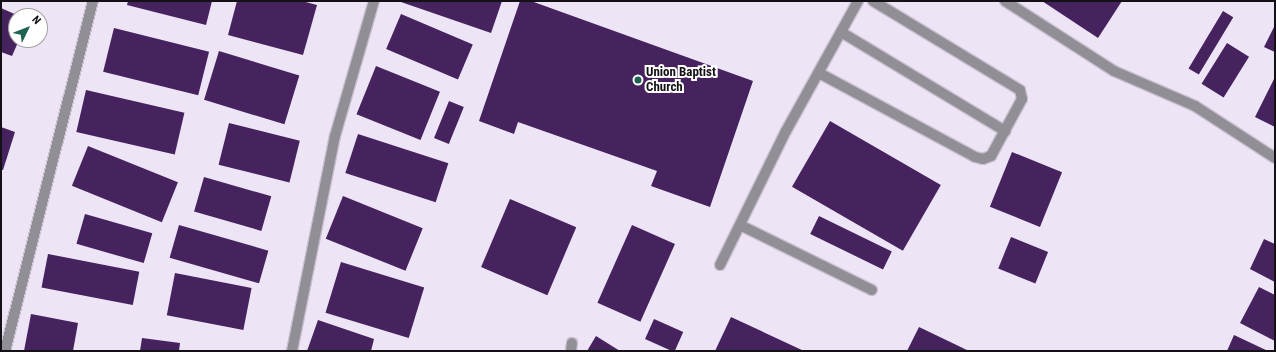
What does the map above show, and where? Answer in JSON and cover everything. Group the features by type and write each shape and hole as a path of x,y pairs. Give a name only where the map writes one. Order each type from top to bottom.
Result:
{"street":[{"path":"5,351 93,1"},
{"path":"292,351 335,136 374,1"},
{"path":"720,265 786,131 858,1"},
{"path":"819,72 975,157 983,159 991,156 1022,99 1020,90 873,1"},
{"path":"1005,1 1114,71 1195,106 1275,158"},
{"path":"841,32 1004,131"},
{"path":"740,225 872,290"}],"building":[{"path":"128,1 212,1 206,25 127,5"},
{"path":"237,1 302,1 317,5 303,55 228,35"},
{"path":"398,1 502,1 491,33"},
{"path":"520,1 531,1 753,81 710,207 651,186 657,171 518,122 514,134 479,121"},
{"path":"1042,1 1122,1 1098,38"},
{"path":"1,8 8,11 8,48 16,48 12,56 1,52"},
{"path":"1223,11 1233,17 1199,75 1188,68"},
{"path":"401,14 473,44 458,79 386,49"},
{"path":"1275,25 1275,52 1264,47"},
{"path":"114,28 209,52 198,95 103,72"},
{"path":"1227,43 1249,57 1224,97 1202,84"},
{"path":"219,51 299,76 284,124 204,100"},
{"path":"376,66 440,92 420,140 357,114"},
{"path":"1275,77 1275,127 1255,117"},
{"path":"86,90 184,113 175,155 76,132"},
{"path":"449,101 464,107 449,144 434,138"},
{"path":"830,121 941,185 903,251 792,187"},
{"path":"229,123 300,141 289,182 219,165"},
{"path":"1,127 15,132 3,170 1,170"},
{"path":"358,134 448,163 436,202 345,173"},
{"path":"88,146 178,182 162,222 72,186"},
{"path":"1012,152 1062,172 1040,227 990,207"},
{"path":"204,177 271,196 261,231 194,212"},
{"path":"343,196 423,228 406,271 326,239"},
{"path":"510,199 576,227 547,295 481,267"},
{"path":"85,214 152,233 144,263 76,244"},
{"path":"819,216 892,252 883,269 810,234"},
{"path":"179,225 268,251 259,283 170,258"},
{"path":"632,225 675,244 640,322 597,303"},
{"path":"1011,237 1048,252 1035,284 998,269"},
{"path":"1264,239 1275,244 1275,282 1250,269"},
{"path":"48,254 139,272 133,305 42,287"},
{"path":"341,262 424,287 409,338 326,313"},
{"path":"175,273 252,288 243,330 167,315"},
{"path":"1259,287 1275,295 1275,341 1240,323"},
{"path":"31,314 78,323 73,351 24,351"},
{"path":"731,317 804,351 715,351"},
{"path":"654,319 683,332 675,351 645,339"},
{"path":"318,320 374,339 371,351 307,351"},
{"path":"919,327 969,351 907,351"},
{"path":"1234,335 1268,351 1227,351"},
{"path":"596,336 620,351 587,351"},
{"path":"142,338 180,343 179,351 140,351"}],"place":[{"name":"Union Baptist Church","path":"638,80"}]}
